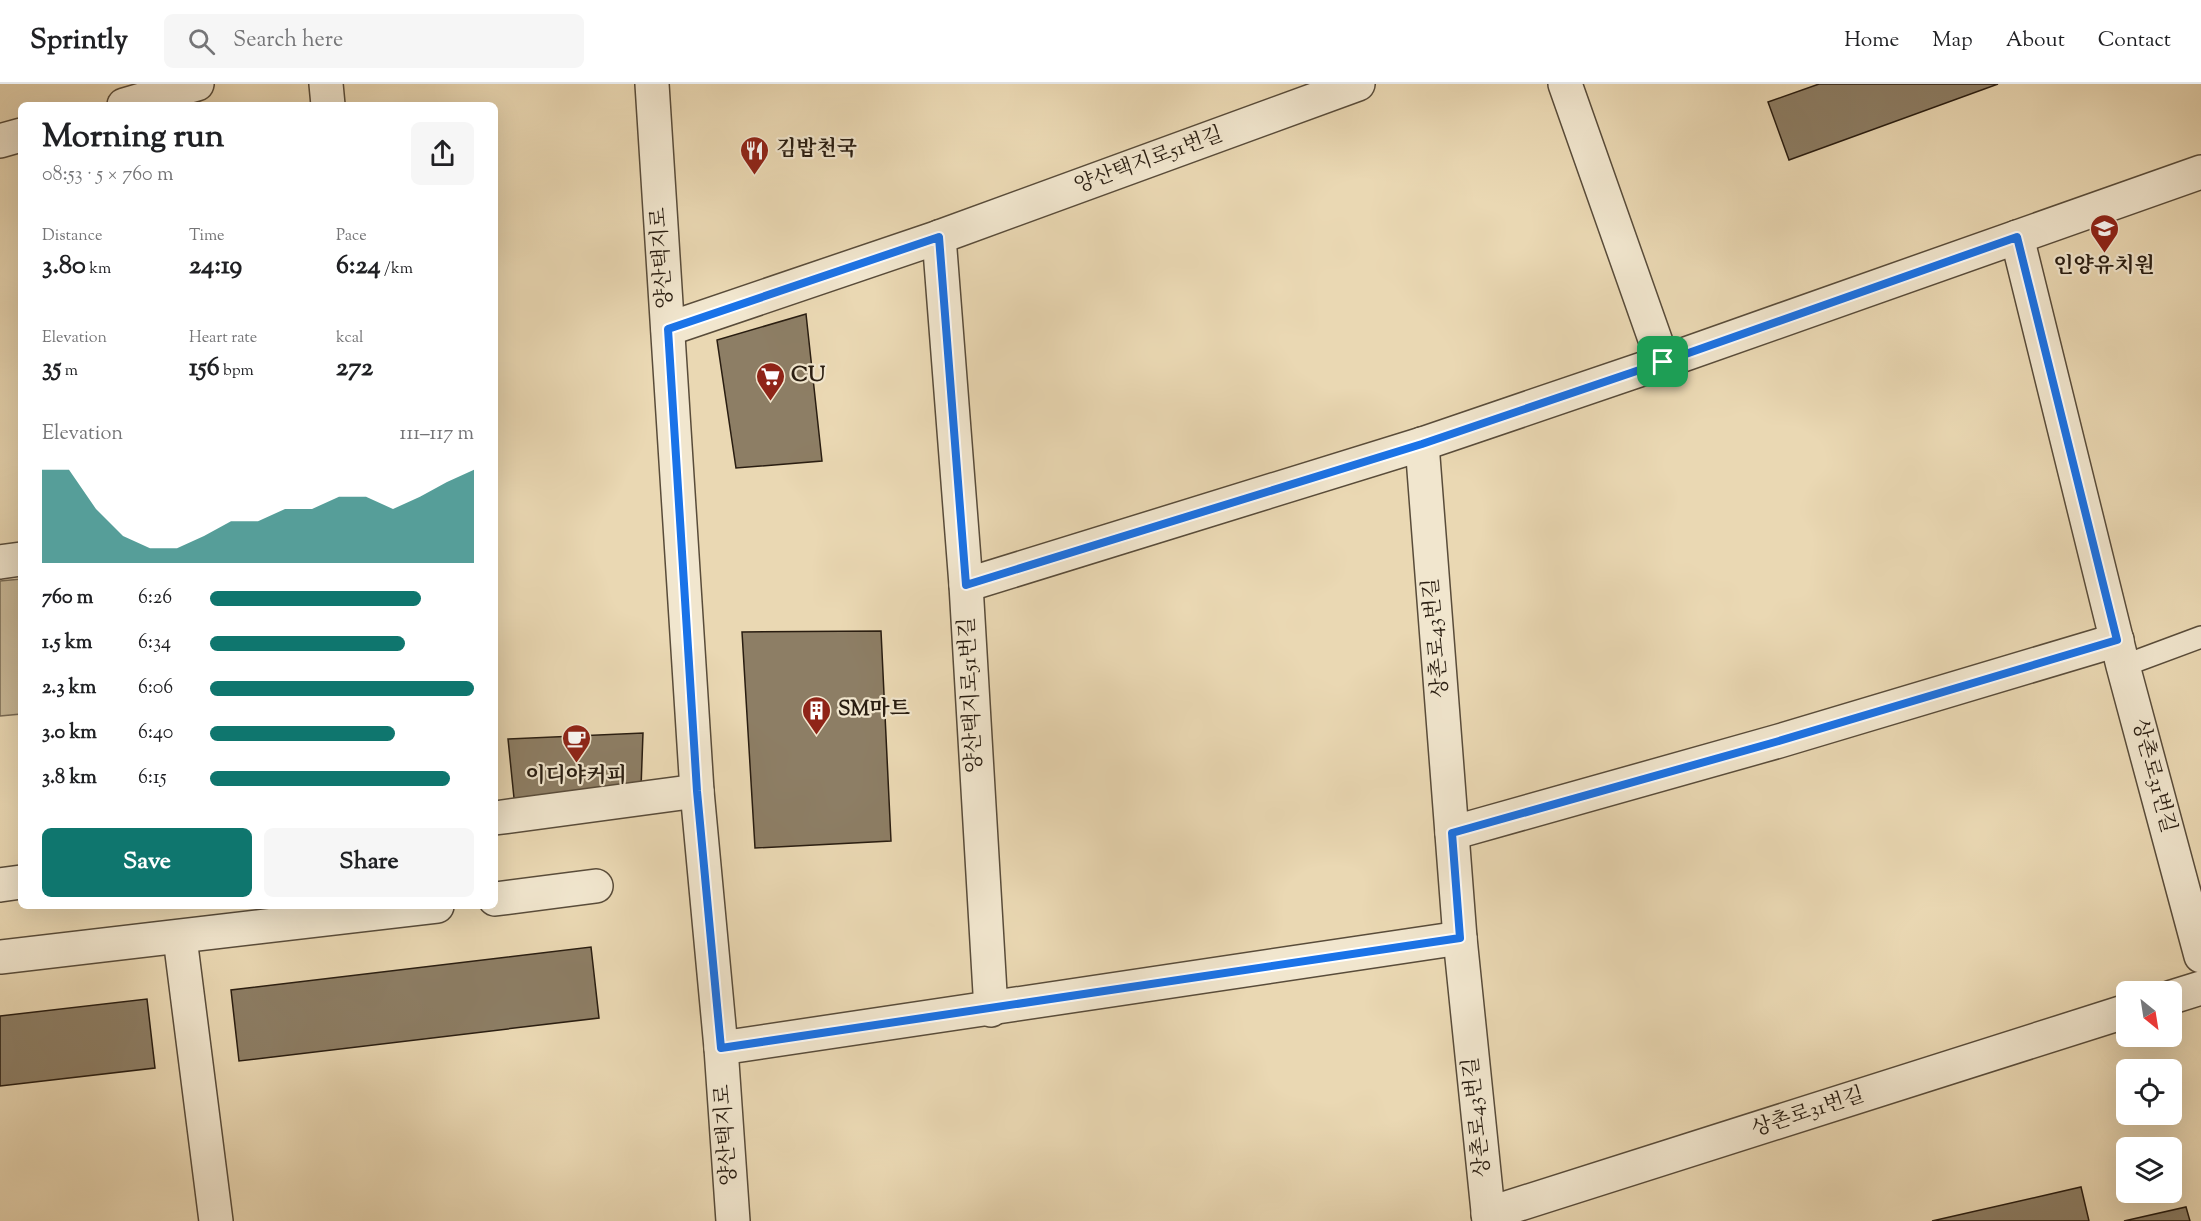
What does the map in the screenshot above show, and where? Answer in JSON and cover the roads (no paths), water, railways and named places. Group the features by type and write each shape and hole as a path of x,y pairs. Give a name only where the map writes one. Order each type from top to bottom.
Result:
{"street":[{"path":"134,102 197,84"},
{"path":"326,84 328,102"},
{"name":"양산택지로","path":"652,84 697,791 721,1048 733,1221"},
{"name":"양산택지로51번길","path":"668,329 939,237 1358,84"},
{"path":"1565,84 1663,362"},
{"path":"0,141 18,136"},
{"path":"966,585 1422,444 1663,362 2201,172"},
{"name":"양산택지로51번길","path":"939,237 966,585 991,1010"},
{"name":"상촌로31번길","path":"2017,237 2120,653 2201,956"},
{"name":"상촌로43번길","path":"1422,444 1460,938 1489,1218"},
{"path":"0,562 18,559"},
{"path":"1452,833 1779,741 2120,653"},
{"path":"498,818 697,791"},
{"path":"0,885 18,882"},
{"path":"498,899 596,886"},
{"path":"0,957 180,938 412,909"},
{"path":"180,938 216,1221"},
{"path":"721,1048 991,1010 1460,938"},
{"path":"2182,994 2201,988"},
{"name":"상촌로31번길","path":"1489,1218 2116,1015"}],"lane":[{"path":"2120,653 2201,637"}],"place":[{"name":"김밥천국","path":"755,176"},
{"name":"인양유치원","path":"2104,254"},
{"name":"CU","path":"770,402"},
{"name":"SM마트","path":"817,736"},
{"name":"이디야커피","path":"576,764"}]}
